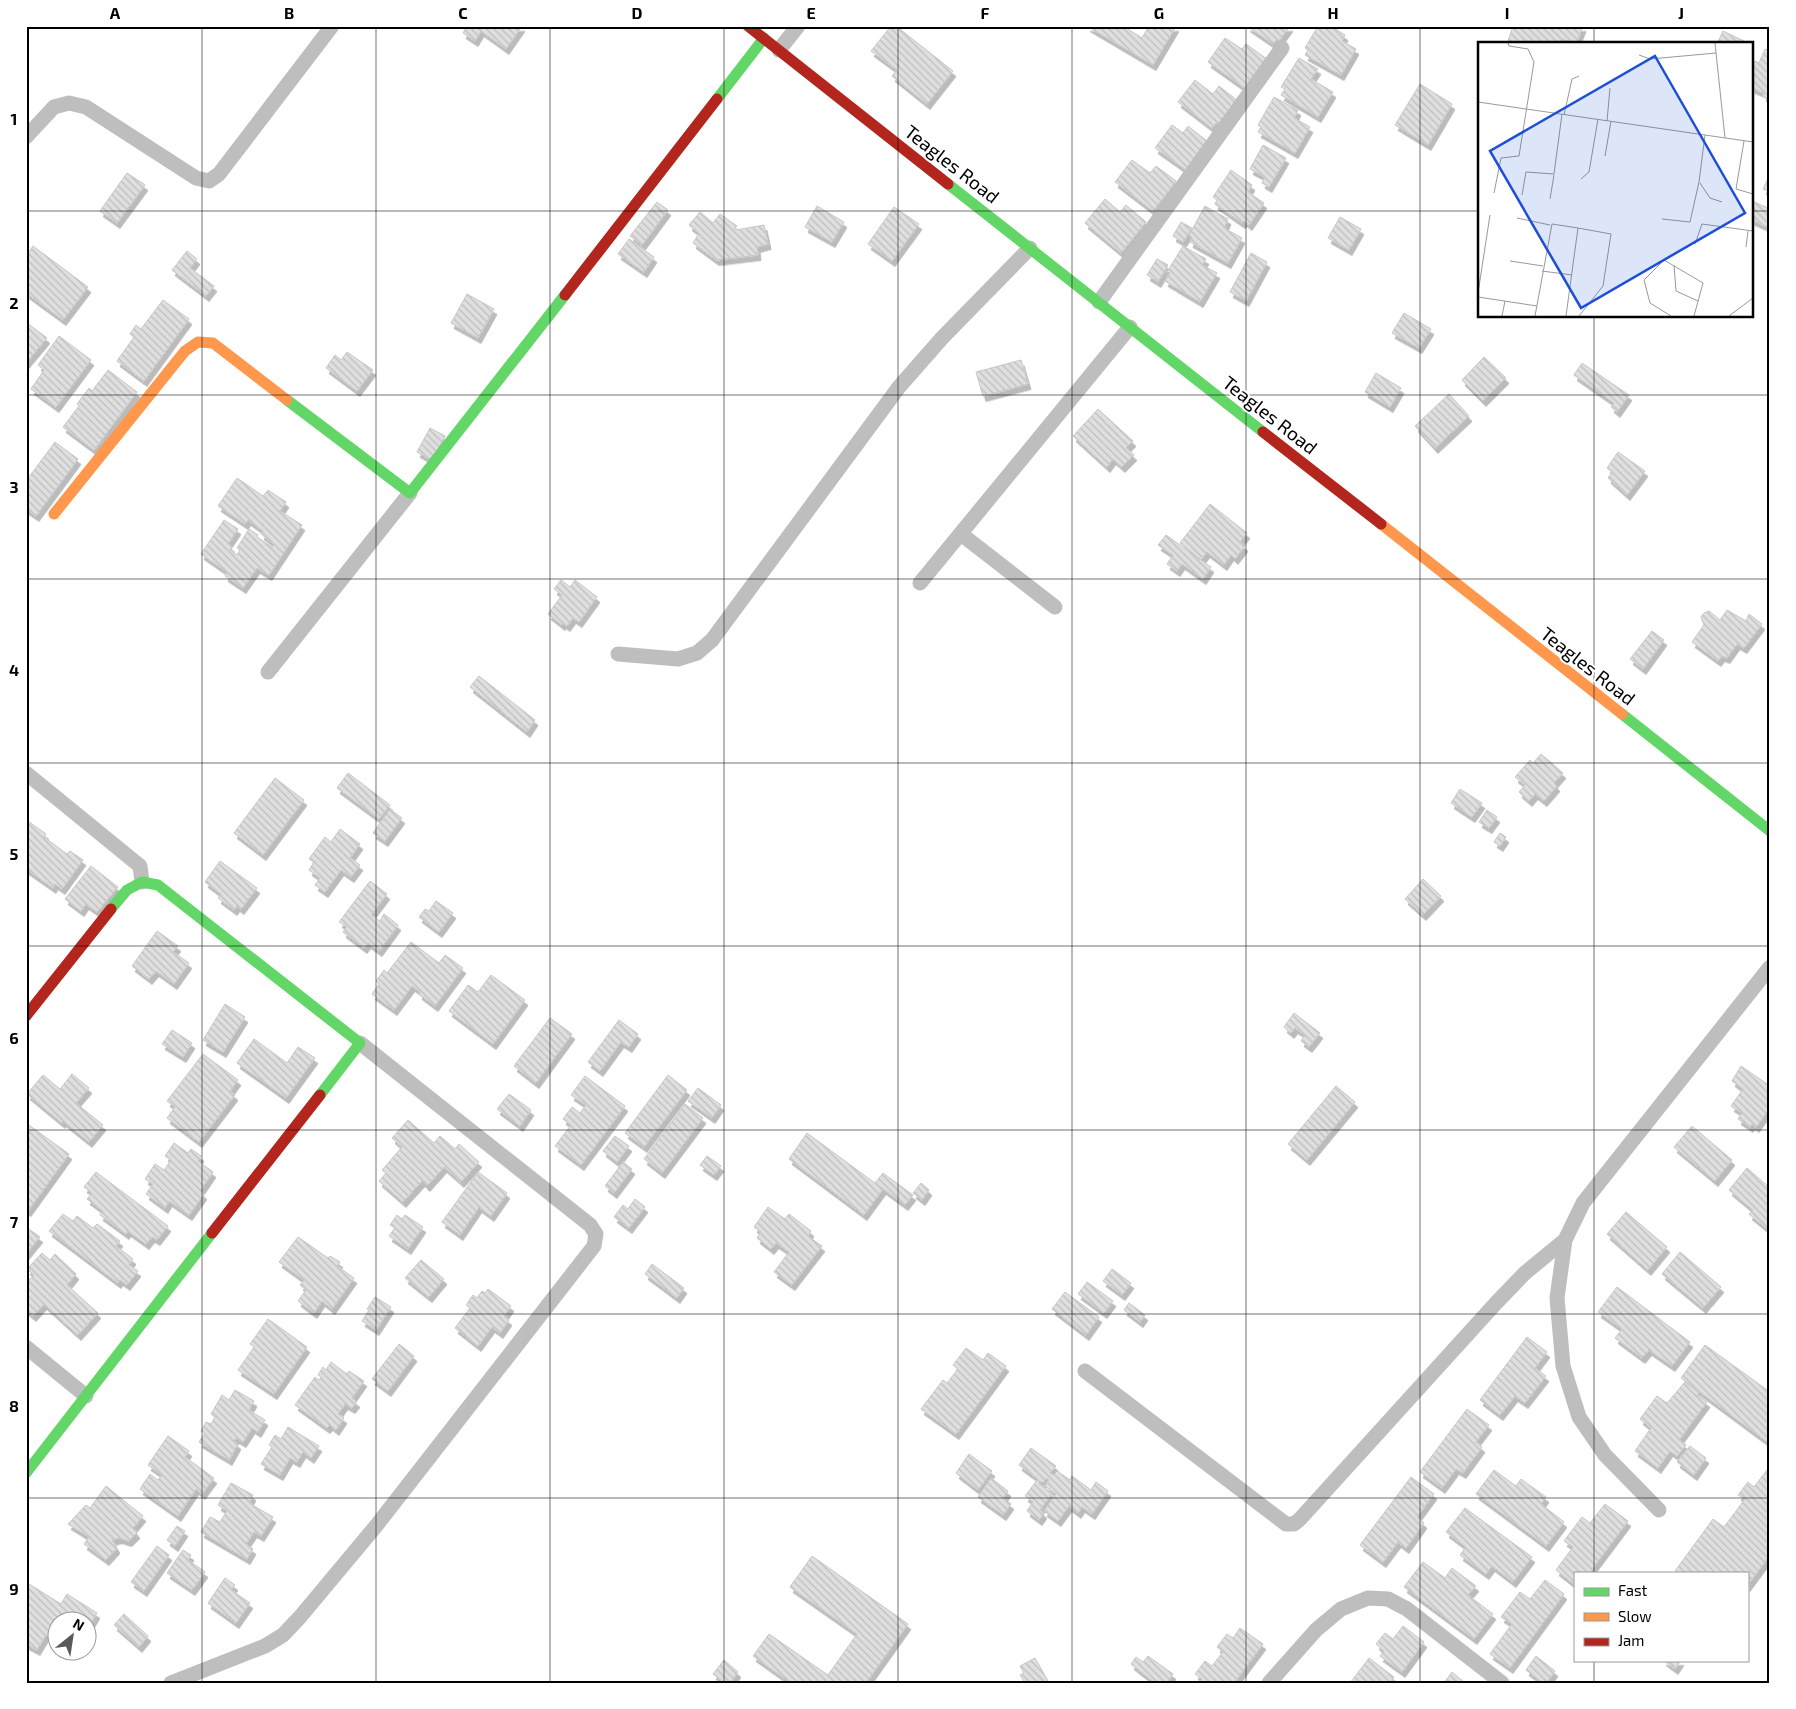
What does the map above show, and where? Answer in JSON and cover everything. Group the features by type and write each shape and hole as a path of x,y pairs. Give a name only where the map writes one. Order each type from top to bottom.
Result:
{"street":[{"path":"26,137 54,107 69,103 86,106 196,178 209,181 219,174 332,26"},
{"name":"Teagles Road","path":"748,26 1770,831"},
{"path":"778,50 798,26"},
{"path":"268,672 413,491 764,38"},
{"path":"1099,302 1282,48"},
{"path":"618,654 678,659 697,653 712,640 899,387 942,338 1030,248"},
{"path":"920,583 1130,327"},
{"path":"54,514 186,351 198,342 213,343 410,493"},
{"path":"961,534 1055,607"},
{"path":"26,773 140,866 142,882"},
{"path":"26,1016 127,890 142,882 158,886 590,1225 596,1234 594,1246 376,1526 284,1635 266,1646 171,1683"},
{"path":"1660,1510 1605,1455 1579,1417 1563,1366 1557,1298 1565,1240 1583,1203 1770,967"},
{"path":"26,1473 360,1043"},
{"path":"1085,1370 1286,1524 1294,1524 1496,1303 1525,1273 1565,1240"},
{"path":"26,1347 86,1396"},
{"path":"1269,1683 1316,1630 1341,1609 1368,1598 1388,1599 1407,1608 1502,1683"}],"building":[{"path":"467,26 522,26 506,49 481,31 475,41 463,33"},
{"path":"891,26 896,26 953,71 927,104 892,76 897,70 871,51"},
{"path":"1087,26 1123,26 1142,38 1149,26 1176,26 1153,65"},
{"path":"1247,26 1290,26 1279,41 1277,39 1273,44"},
{"path":"1318,26 1331,26 1345,35 1342,41 1356,49 1341,75 1305,55 1308,50 1305,48"},
{"path":"1513,26 1583,26 1577,42 1562,39 1561,42 1508,42"},
{"path":"1723,31 1744,41 1743,42 1718,42"},
{"path":"1225,38 1242,49 1246,44 1267,59 1246,89 1208,62"},
{"path":"1765,49 1770,51 1770,99 1763,96 1764,93 1754,89 1754,63 1755,61 1759,63"},
{"path":"1299,58 1318,69 1311,79 1333,92 1318,117 1281,95 1285,89 1281,87"},
{"path":"1195,80 1213,94 1219,86 1238,101 1219,125 1216,123 1212,128 1178,102"},
{"path":"1420,84 1452,104 1428,145 1395,125"},
{"path":"1274,97 1298,110 1294,118 1310,127 1295,153 1258,132 1261,127 1258,125"},
{"path":"1172,125 1183,133 1188,126 1207,141 1186,170 1155,148"},
{"path":"1263,145 1286,158 1269,187 1262,183 1265,177 1250,169"},
{"path":"1132,160 1150,173 1156,166 1176,181 1153,211 1115,182"},
{"path":"1231,170 1252,185 1248,192 1264,203 1249,225 1244,221 1242,223 1215,204 1217,200 1213,197"},
{"path":"127,173 145,185 117,223 100,211"},
{"path":"1770,174 1770,192 1763,189"},
{"path":"1105,199 1120,212 1126,205 1146,222 1121,253 1085,223"},
{"path":"657,202 668,210 642,245 630,236"},
{"path":"1754,202 1770,209 1770,228 1754,221"},
{"path":"817,206 844,222 832,242 805,227"},
{"path":"1205,206 1228,219 1224,228 1242,238 1228,263 1190,242 1192,237 1189,235"},
{"path":"894,207 919,224 892,261 868,244"},
{"path":"700,212 713,223 720,214 737,226 736,230 764,225 768,244 757,247 758,255 716,260 693,243 699,233 689,225"},
{"path":"1340,217 1361,229 1349,250 1328,238"},
{"path":"1181,222 1192,228 1183,242 1173,236"},
{"path":"629,239 654,257 644,272 618,254"},
{"path":"33,246 88,287 63,320 26,293 26,256"},
{"path":"1183,246 1206,259 1202,265 1217,273 1200,302 1165,281 1170,273 1167,272"},
{"path":"187,251 197,259 190,268 214,286 206,296 172,270"},
{"path":"1251,253 1267,262 1246,301 1230,292"},
{"path":"1157,259 1168,265 1158,282 1147,275"},
{"path":"467,294 494,309 478,338 451,323"},
{"path":"163,300 189,319 144,381 117,361 134,337 130,334 136,325 141,329"},
{"path":"1404,313 1431,329 1419,348 1392,333"},
{"path":"26,322 47,338 26,363"},
{"path":"59,336 91,360 56,407 31,389 44,370 38,365"},
{"path":"347,352 373,370 357,391 326,368 335,355 341,360"},
{"path":"1484,357 1506,378 1483,401 1462,380"},
{"path":"1021,360 1028,384 983,396 976,372"},
{"path":"1582,363 1629,395 1617,412 1611,407 1614,403 1574,375"},
{"path":"108,370 137,392 94,450 63,427 79,406 77,404 89,388 92,391"},
{"path":"1376,373 1401,388 1390,407 1365,392"},
{"path":"1449,394 1469,416 1435,448 1415,426"},
{"path":"1098,409 1133,441 1126,448 1134,455 1122,467 1113,459 1107,467 1073,436"},
{"path":"430,428 445,436 432,460 417,452"},
{"path":"55,442 78,459 36,516 26,509 26,481"},
{"path":"1618,452 1645,471 1627,495 1608,478 1612,472 1607,468"},
{"path":"237,478 263,496 268,490 286,502 280,511 302,525 269,575 257,568 243,588 225,576 227,572 201,554 224,520 238,529 228,544 232,547 230,550 237,555 240,550 237,548 249,529 272,547 274,544 261,534 263,531 248,520 245,524 218,506"},
{"path":"1210,504 1247,533 1240,542 1245,546 1235,559 1231,555 1224,565 1207,552 1201,560 1180,543"},
{"path":"1166,535 1211,567 1203,579 1182,564 1177,571 1167,564 1173,555 1158,545"},
{"path":"561,580 570,587 575,580 597,597 579,622 573,618 567,626 563,623 562,625 548,614 562,595 554,589"},
{"path":"1727,610 1746,621 1749,614 1762,624 1744,648 1737,644 1727,658 1722,656 1718,661 1692,642 1704,625 1701,617 1704,613 1709,611 1720,620"},
{"path":"1652,631 1664,640 1643,669 1630,659"},
{"path":"479,676 535,720 527,732 470,687"},
{"path":"1541,754 1563,773 1554,783 1557,786 1544,801 1535,794 1529,801 1519,792 1525,785 1515,777 1530,760 1533,763"},
{"path":"348,773 390,805 379,819 337,788"},
{"path":"275,778 304,800 263,855 234,833"},
{"path":"1460,789 1482,803 1472,817 1451,803"},
{"path":"390,809 402,818 385,841 373,833"},
{"path":"1487,810 1497,817 1489,828 1479,822"},
{"path":"28,821 46,834 44,837 67,854 70,851 83,860 62,889 55,884 53,888 26,869 26,824"},
{"path":"340,829 360,844 350,858 360,865 351,877 341,870 325,892 315,885 320,878 309,870 314,862 309,859 325,837 331,842"},
{"path":"1500,833 1506,837 1500,846 1494,842"},
{"path":"220,861 257,888 241,909 237,906 234,910 218,898 221,894 205,882"},
{"path":"91,866 118,887 97,912 86,904 81,911 65,899"},
{"path":"1423,879 1441,896 1423,915 1405,899"},
{"path":"370,881 387,894 371,915 380,921 384,914 398,925 379,951 368,943 364,948 343,932 347,927 339,922"},
{"path":"436,901 453,913 439,932 419,917 425,909 429,911"},
{"path":"157,931 178,946 173,952 189,963 174,984 156,971 149,979 132,966"},
{"path":"411,942 439,963 445,955 463,968 435,1006 412,986 394,1010 372,994 379,984 376,981 384,970 387,973"},
{"path":"491,975 525,1000 493,1044 449,1011 468,985 478,992"},
{"path":"225,1004 245,1017 223,1052 203,1040"},
{"path":"1294,1013 1320,1033 1309,1047 1301,1041 1305,1035 1295,1028 1291,1033 1284,1027"},
{"path":"550,1018 572,1034 536,1083 514,1066"},
{"path":"619,1020 638,1034 629,1047 621,1042 600,1071 588,1062"},
{"path":"172,1030 192,1043 183,1057 162,1044"},
{"path":"254,1039 287,1063 298,1047 315,1058 286,1098 237,1063"},
{"path":"203,1054 238,1080 230,1091 235,1095 199,1142 167,1118 175,1107 167,1101"},
{"path":"1741,1066 1770,1086 1770,1108 1756,1127 1752,1124 1750,1127 1738,1119 1742,1113 1731,1106 1743,1089 1732,1081"},
{"path":"72,1074 89,1088 76,1103 103,1125 89,1142 63,1121 62,1123 27,1094 43,1075 60,1089"},
{"path":"668,1075 687,1090 644,1147 625,1133"},
{"path":"585,1076 625,1106 581,1165 555,1146 571,1125 563,1119 572,1107 580,1113 586,1105 571,1095"},
{"path":"1336,1086 1355,1102 1307,1160 1288,1144"},
{"path":"698,1088 721,1105 712,1118 688,1101"},
{"path":"509,1094 531,1110 520,1126 497,1109"},
{"path":"685,1104 703,1118 662,1173 644,1159"},
{"path":"408,1120 434,1143 440,1136 455,1149 459,1144 479,1162 461,1182 444,1167 427,1186 422,1181 403,1202 379,1181 386,1173 382,1170 402,1147 392,1138"},
{"path":"26,1123 69,1154 28,1211 26,1210"},
{"path":"1692,1126 1732,1160 1715,1181 1674,1147"},
{"path":"807,1133 883,1189 864,1215 789,1159"},
{"path":"615,1136 629,1146 617,1162 603,1151"},
{"path":"174,1143 188,1153 191,1149 201,1156 198,1161 213,1172 200,1191 204,1194 189,1215 169,1201 165,1208 146,1194 153,1184 145,1179 155,1164 164,1170 171,1160 165,1156"},
{"path":"707,1156 721,1166 714,1175 700,1165"},
{"path":"623,1162 632,1169 614,1193 605,1186"},
{"path":"1747,1168 1770,1188 1770,1223 1766,1228 1749,1214 1753,1210 1729,1190"},
{"path":"96,1172 168,1226 157,1240 152,1237 146,1244 128,1231 126,1234 100,1215 103,1211 87,1199 92,1193 84,1187"},
{"path":"478,1172 507,1193 491,1216 479,1207 460,1235 442,1222"},
{"path":"883,1173 913,1195 905,1205 875,1183"},
{"path":"921,1183 929,1190 922,1200 913,1193"},
{"path":"635,1199 645,1207 629,1228 614,1217 623,1205 628,1209"},
{"path":"768,1207 785,1219 789,1214 811,1231 808,1236 822,1246 792,1285 774,1272 789,1252 776,1243 771,1249 757,1238 761,1232 754,1227"},
{"path":"1626,1212 1667,1247 1648,1270 1607,1234"},
{"path":"63,1214 73,1221 77,1216 93,1228 97,1224 120,1241 116,1246 133,1259 129,1265 138,1271 127,1285 120,1280 118,1283 49,1231"},
{"path":"397,1215 402,1219 405,1215 423,1227 408,1249 389,1236 395,1228 390,1225"},
{"path":"26,1227 40,1237 26,1254"},
{"path":"298,1237 328,1258 330,1256 340,1262 337,1266 354,1278 332,1309 322,1301 314,1313 298,1301 306,1290 300,1285 304,1280 279,1262"},
{"path":"1680,1252 1721,1287 1703,1308 1662,1274"},
{"path":"42,1253 50,1260 55,1254 76,1274 67,1285 98,1313 78,1335 44,1304 33,1316 26,1310 26,1283 34,1275 27,1269"},
{"path":"421,1260 444,1279 429,1297 405,1278"},
{"path":"652,1264 684,1288 677,1298 645,1274"},
{"path":"1112,1269 1131,1283 1122,1295 1103,1281"},
{"path":"1087,1282 1113,1301 1104,1313 1078,1294"},
{"path":"1617,1287 1690,1342 1672,1366 1649,1350 1642,1358 1615,1338 1622,1329 1598,1312"},
{"path":"488,1289 511,1306 504,1316 509,1320 500,1333 492,1327 478,1346 455,1328 470,1308 466,1305 473,1295 477,1298 482,1291 485,1293"},
{"path":"1065,1292 1099,1317 1086,1335 1052,1309"},
{"path":"375,1297 391,1307 376,1330 362,1321"},
{"path":"1129,1303 1145,1315 1140,1322 1124,1310"},
{"path":"268,1319 307,1347 274,1394 238,1370 254,1347 250,1344"},
{"path":"1527,1337 1547,1352 1535,1368 1546,1376 1525,1403 1515,1396 1500,1415 1480,1400"},
{"path":"399,1344 414,1356 388,1391 372,1379"},
{"path":"1705,1345 1770,1392 1770,1444 1681,1378"},
{"path":"966,1348 983,1360 988,1353 1006,1366 956,1434 921,1409 943,1380 947,1383 958,1369 953,1365"},
{"path":"331,1362 347,1374 349,1371 364,1381 352,1398 357,1402 352,1408 345,1404 338,1414 344,1418 336,1430 330,1425 327,1428 295,1405 315,1377 319,1380 321,1377 318,1375 323,1367 326,1370"},
{"path":"1685,1382 1699,1393 1697,1395 1707,1402 1679,1440 1686,1445 1677,1456 1670,1451 1658,1468 1635,1451 1651,1428 1640,1419 1657,1396 1667,1403"},
{"path":"235,1390 254,1401 249,1410 265,1420 258,1432 252,1428 243,1442 236,1438 234,1441 238,1444 229,1460 199,1442 205,1433 201,1431 206,1422 211,1424 215,1417 211,1414 222,1395 229,1400"},
{"path":"1467,1409 1489,1425 1476,1442 1482,1447 1463,1473 1456,1469 1442,1488 1420,1472"},
{"path":"288,1427 319,1446 311,1458 303,1452 297,1462 290,1458 280,1475 261,1464 272,1447 269,1445 275,1435 281,1439"},
{"path":"168,1436 189,1451 185,1457 214,1478 202,1494 196,1489 178,1516 140,1489 150,1474 158,1480 162,1475 148,1465"},
{"path":"1690,1446 1706,1458 1694,1475 1677,1462"},
{"path":"1031,1448 1056,1466 1050,1473 1053,1475 1057,1471 1070,1480 1072,1476 1091,1490 1096,1482 1108,1491 1092,1514 1082,1507 1078,1513 1069,1506 1058,1521 1044,1511 1056,1494 1045,1486 1049,1480 1046,1478 1043,1483 1041,1481 1039,1484 1052,1493 1040,1510 1044,1513 1039,1520 1027,1511 1033,1502 1025,1496 1038,1479 1019,1465"},
{"path":"969,1454 992,1471 978,1490 956,1473"},
{"path":"1770,1466 1770,1555 1748,1585 1748,1572 1675,1571 1713,1519 1724,1527 1745,1499 1738,1495 1748,1482 1754,1487"},
{"path":"1494,1470 1516,1486 1521,1479 1546,1497 1541,1504 1564,1522 1546,1546 1476,1494"},
{"path":"1411,1477 1434,1494 1417,1517 1424,1523 1406,1548 1398,1542 1383,1562 1360,1545"},
{"path":"991,1478 1008,1491 1003,1498 1011,1504 1003,1515 978,1497"},
{"path":"231,1483 253,1495 249,1503 273,1517 261,1536 254,1532 246,1544 253,1549 247,1559 201,1532 210,1517 220,1522 227,1511 218,1505"},
{"path":"106,1486 143,1516 133,1528 137,1533 129,1541 119,1538 112,1540 117,1548 106,1560 84,1544 89,1537 68,1524 86,1505 90,1508"},
{"path":"1605,1504 1628,1521 1590,1572 1574,1572 1574,1584 1556,1570 1573,1547 1564,1541 1582,1517 1590,1523"},
{"path":"1465,1508 1532,1557 1513,1582 1492,1566 1486,1574 1460,1555 1466,1547 1446,1532"},
{"path":"177,1526 185,1531 175,1546 167,1540"},
{"path":"157,1546 169,1555 144,1591 131,1582"},
{"path":"183,1550 191,1555 188,1560 205,1572 192,1590 167,1573"},
{"path":"812,1556 908,1624 866,1683 791,1683 753,1656 769,1634 828,1675 857,1634 790,1587"},
{"path":"1423,1562 1445,1578 1452,1568 1476,1586 1468,1595 1493,1614 1474,1639 1404,1587"},
{"path":"225,1578 235,1585 231,1590 250,1603 236,1623 208,1603"},
{"path":"1545,1580 1564,1594 1510,1668 1490,1654 1512,1624 1501,1617 1520,1592 1530,1599"},
{"path":"26,1582 61,1604 67,1594 95,1612 48,1612 48,1636 46,1635 37,1650 26,1644"},
{"path":"124,1614 148,1636 139,1647 114,1625"},
{"path":"1403,1626 1424,1642 1402,1672 1380,1656 1384,1651 1376,1644 1385,1633 1393,1639"},
{"path":"1240,1628 1263,1644 1234,1683 1199,1683 1202,1679 1195,1674 1205,1661 1212,1666 1223,1652 1217,1647 1227,1634 1233,1638"},
{"path":"1148,1656 1173,1674 1167,1683 1155,1683 1131,1664 1136,1657 1143,1662"},
{"path":"1536,1656 1555,1671 1546,1683 1543,1683 1526,1670"},
{"path":"1035,1658 1049,1683 1025,1683 1020,1675 1024,1673 1020,1666"},
{"path":"1369,1658 1394,1677 1390,1683 1350,1683"},
{"path":"724,1660 738,1672 730,1683 725,1683 713,1674"},
{"path":"1666,1662 1680,1662 1675,1669"},
{"path":"1452,1672 1465,1683 1444,1683"}],"traffic: fast":[{"path":"717,99 764,38"},
{"path":"948,184 1263,432"},
{"path":"287,400 410,493 565,295"},
{"path":"1622,714 1770,831"},
{"path":"111,909 127,890 142,882 158,885 360,1043 320,1095"},
{"path":"26,1473 212,1233"}],"traffic: slow":[{"path":"54,514 185,351 198,342 213,343 287,400"},
{"path":"1381,524 1622,714"}],"traffic: jam":[{"path":"748,26 948,184"},
{"path":"565,295 717,99"},
{"path":"1263,432 1381,524"},
{"path":"26,1016 111,909"},
{"path":"212,1233 320,1095"}]}
